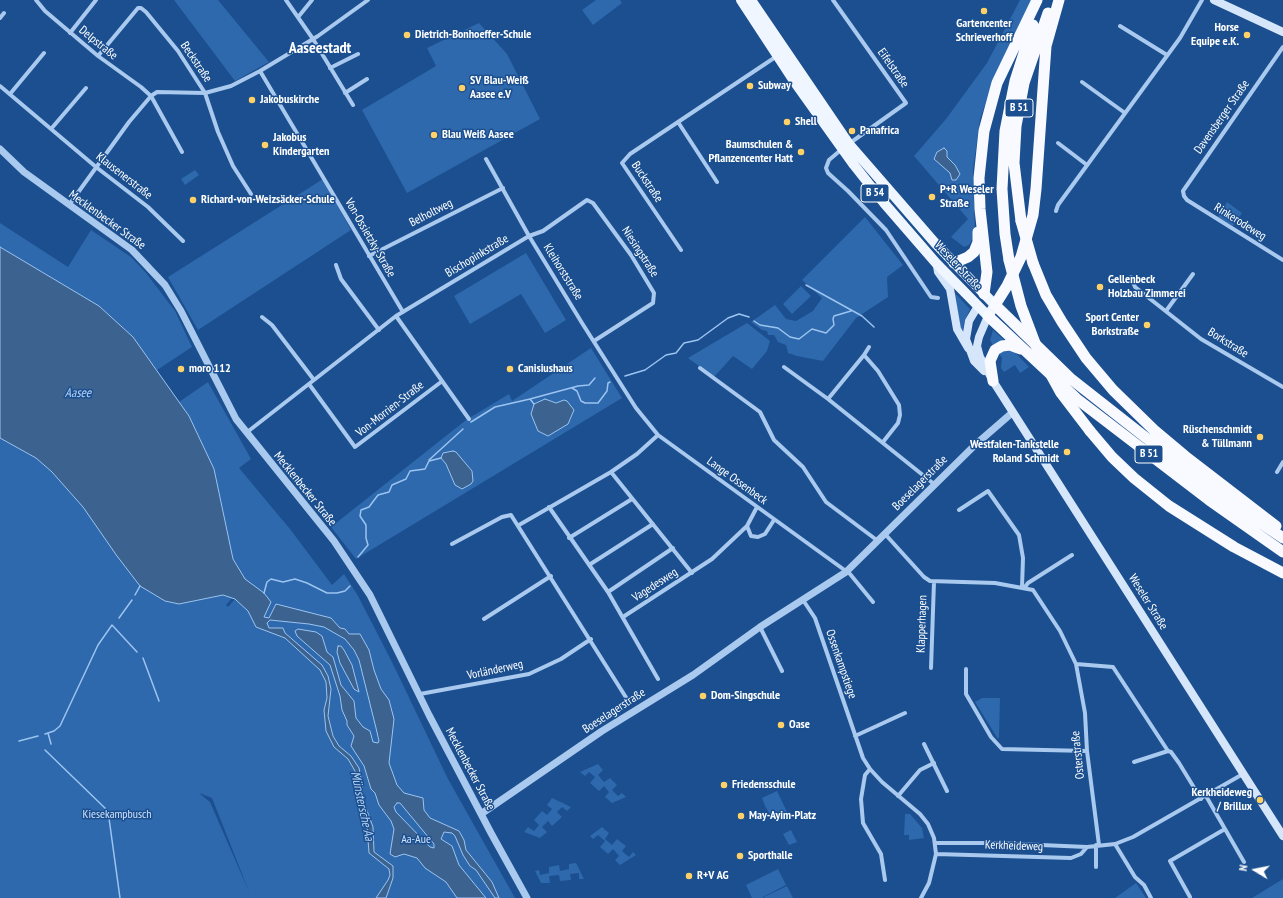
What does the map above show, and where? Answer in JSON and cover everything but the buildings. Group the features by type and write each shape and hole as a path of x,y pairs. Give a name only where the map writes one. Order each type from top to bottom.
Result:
{"highway":[{"path":"954,263 968,258 974,252 978,242 980,161 992,97 1002,72 1037,0"},
{"name":"B 51","path":"1043,0 1020,61 1012,95 1005,131 1002,189 1005,234 1009,260 1020,306 1038,351 1061,393 1090,431 1123,468 1170,506 1228,543 1283,573"},
{"name":"B 51","path":"1053,0 1029,64 1024,83 1016,126 1014,163 1021,221 1033,263 1046,295 1055,312 1086,358 1130,407 1185,456 1273,524 1283,534"},
{"path":"995,305 1018,264 1030,226 1036,189 1046,46 1059,0"},
{"path":"980,209 987,272 984,294"},
{"name":"B 51","path":"995,305 1070,378 1209,487 1283,538"},
{"name":"B 51","path":"988,316 1022,349 1077,398 1137,446 1283,552"},
{"path":"993,381 990,361 994,350 1002,346 1010,345 1022,349"}],"main road":[{"name":"Weseler Straße","path":"741,0 781,53 878,196 936,263 978,306 967,327 968,348 974,361 993,381"},
{"name":"Weseler Straße","path":"751,0 781,53"},
{"path":"1214,0 1283,32"},
{"name":"Weseler Straße","path":"845,146 887,187 954,263 984,294"},
{"name":"B 54","path":"878,196 887,187"},
{"path":"936,263 938,272 950,289 957,329 968,348"},
{"name":"B 54","path":"984,294 995,305"},
{"path":"978,306 984,294"},
{"path":"988,316 995,305"},
{"name":"B 54","path":"978,306 988,316"},
{"name":"Weseler Straße","path":"988,316 979,337 977,346 980,357 993,381 1283,836"}],"street":[{"name":"Delpstraße","path":"36,0 45,11 70,33 151,96"},
{"path":"70,33 96,0"},
{"path":"286,0 299,16 353,106"},
{"path":"299,16 312,0"},
{"path":"68,206 129,122 151,96 157,92 205,93 231,86 260,71 313,39 368,0"},
{"name":"Eifelstraße","path":"833,0 906,103 845,146"},
{"path":"1056,210 1058,205 1167,55 1202,0"},
{"name":"Beckstraße","path":"98,56 138,8 141,8 178,51 205,93 218,132 233,166 251,194"},
{"path":"0,18 4,13"},
{"path":"1120,26 1167,55"},
{"name":"Davensberger Straße","path":"1187,200 1183,191 1283,47"},
{"path":"10,94 44,53"},
{"name":"Buckstraße","path":"680,250 622,163 630,154 781,53"},
{"path":"330,68 358,54"},
{"name":"Von-Ossietzky-Straße","path":"260,71 402,312"},
{"path":"345,93 367,79"},
{"path":"1082,82 1125,113"},
{"name":"Klausenerstraße","path":"0,86 96,168 148,207 183,241"},
{"path":"51,130 86,88"},
{"path":"151,96 182,152"},
{"path":"678,122 717,182"},
{"path":"1058,143 1087,165"},
{"path":"845,146 829,160 826,168 828,173 848,190 886,230 931,297 938,298"},
{"name":"Mecklenbecker Straße","path":"0,149 24,172 68,206 132,250 165,285 192,332 232,413 246,434 334,541 370,595 481,814 527,898"},
{"name":"Kleihorststraße","path":"486,159 529,236 627,393"},
{"name":"Belholtweg","path":"369,256 502,188"},
{"name":"Bischopinkstraße","path":"246,434 396,316 529,236 543,231 587,200"},
{"name":"Niesingstraße","path":"587,200 593,203 631,255 654,293 653,303 594,341"},
{"name":"Rinkerodeweg","path":"1187,200 1283,260"},
{"path":"336,265 341,279 379,330"},
{"path":"1166,311 1193,274"},
{"name":"Borkstraße","path":"1131,277 1135,287 1201,339 1283,387"},
{"name":"Von-Morrien-Straße","path":"396,316 441,382 469,419"},
{"path":"262,317 272,325 314,380"},
{"path":"828,400 869,347"},
{"path":"864,354 891,389 899,405 900,414 898,424 882,442"},
{"path":"784,367 934,484"},
{"path":"700,368 760,412 774,440 803,467 826,502 878,541"},
{"name":"Von-Morrien-Straße","path":"308,384 356,447 441,382"},
{"name":"Lange Ossenbeck","path":"627,393 636,408 658,435 846,572"},
{"name":"Boeselagerstraße","path":"481,814 602,731 693,675 760,627 846,572 934,484 1012,412"},
{"path":"519,525 611,472 637,454 658,435"},
{"path":"1278,472 1283,462"},
{"name":"Vagedesweg","path":"611,472 692,573 623,617"},
{"path":"959,510 988,491 1019,535 1023,558 1024,587"},
{"path":"569,538 632,498"},
{"path":"549,507 569,538 608,592 658,679"},
{"path":"692,573 712,560 747,526 757,507"},
{"path":"452,544 506,515 511,515 519,525 627,698"},
{"path":"747,526 751,536 758,538 765,534 774,520"},
{"path":"589,564 653,524"},
{"path":"885,534 924,577 934,582 995,583 1024,587"},
{"name":"Vagedesweg","path":"608,592 673,548"},
{"path":"1024,587 1072,555"},
{"path":"846,572 873,602"},
{"path":"484,619 551,576"},
{"name":"Klapperhagen","path":"931,668 934,582"},
{"name":"Osterstraße","path":"1024,587 1033,590 1045,607 1060,632 1076,664 1085,713 1086,751 1098,845"},
{"name":"Ossenkampstiege","path":"804,600 815,618 855,736 870,769 928,824 936,843 936,854 929,883 921,898"},
{"path":"760,627 782,671"},
{"name":"Vorländerweg","path":"420,694 529,674 561,658 591,639"},
{"path":"1076,664 1113,666 1169,752 1204,797 1244,862"},
{"path":"966,669 966,694 991,737 1002,749 1086,751"},
{"path":"855,736 905,713"},
{"path":"924,744 947,791"},
{"path":"1134,762 1169,752"},
{"path":"898,796 920,770 934,763"},
{"path":"870,769 865,775 861,799 863,823 881,854 885,880"},
{"name":"Kerkheideweg","path":"936,843 995,843 1087,847 1115,844 1133,837 1243,774"},
{"path":"1190,897 1170,861 1225,829"},
{"path":"1115,844 1135,877 1144,885 1151,898"},
{"path":"1096,867 1098,845"},
{"name":"Kerkheideweg","path":"936,854 1071,858 1081,854 1087,847"}],"green space":[{"path":"174,0 218,0 269,62 235,81"},
{"path":"596,0 620,0 622,3 593,25 582,10"},
{"path":"1020,0 1033,0 995,77 980,119 973,170 975,235 969,245 964,247 951,237 968,219 914,156 946,119 987,63"},
{"name":"SV Blau-Weiß Aasee e.V","path":"479,23 507,54 540,119 407,193 362,110 436,66 427,48"},
{"path":"195,170 199,175 185,185 181,179"},
{"path":"323,179 351,230 198,330 168,277"},
{"path":"1227,202 1242,213 1233,226 1218,217"},
{"path":"865,217 903,265 887,277 888,297 856,318 823,361 788,353 786,345 778,342 774,335 768,335 767,331 762,330 751,322 775,305 786,319 796,321 813,311 822,298 802,280"},
{"path":"0,223 68,267 91,230 131,257 146,273 175,311 192,347 157,370 133,337 99,306 0,247"},
{"path":"526,253 566,320 545,333 521,294 470,324 454,296"},
{"path":"801,286 811,296 792,314 783,304"},
{"path":"954,292 970,309 964,323 962,334"},
{"path":"747,323 770,341 767,351 752,369 733,356 714,377 688,358"},
{"path":"993,330 1006,342 994,348 990,340"},
{"path":"591,348 622,398 356,559 331,527 466,420 509,394 512,401"},
{"path":"1012,349 1029,367 1020,373 1015,365 1004,372 1001,368 1002,358 998,352"},
{"path":"208,382 251,459 239,468 290,529 332,585 344,574 358,596 392,662 448,779 515,898 0,898 0,438 36,458 52,472 83,507 130,573 153,594 165,601 179,604 223,595 232,598 226,605 228,607 235,599 245,579 233,559 214,469 189,416 179,402","holes":["199,793 212,798 250,894 210,802"]},
{"path":"982,698 1000,698 998,739 975,702"},
{"path":"598,764 603,770 598,775 604,782 610,778 617,785 612,790 618,796 622,793 626,797 612,803 605,797 609,792 604,786 599,791 590,783 595,777 589,772 585,776 580,772"},
{"path":"777,791 787,812 778,817 772,818 762,798"},
{"path":"552,798 571,807 567,811 562,807 557,812 562,817 552,826 548,821 542,827 547,832 540,838 524,832 528,827 534,831 539,825 534,820 542,811 547,815 552,809 547,805"},
{"path":"905,814 910,814 922,828 924,838 909,840 909,835 904,835"},
{"path":"602,827 609,833 605,839 612,845 617,839 626,846 622,851 629,857 633,852 636,855 620,865 615,860 619,856 613,849 608,854 600,847 605,841 598,835 593,839 590,836"},
{"path":"791,830 797,842 789,845 783,834"},
{"path":"576,863 584,879 579,879 579,873 570,874 571,880 560,881 559,875 549,876 550,883 541,883 535,871 539,870 540,875 549,873 549,867 559,865 560,871 569,869 569,864"},
{"path":"778,869 786,885 763,898 752,898 746,885"},
{"path":"1283,879 1283,898 1252,898"},
{"path":"1136,883 1146,898 1115,898"},
{"path":"787,886 793,898 764,898 764,897"}],"water":[{"path":"944,148 947,151 947,157 955,165 960,174 956,180 952,180 950,173 934,159 937,152"},
{"name":"Aasee","path":"0,247 99,306 133,337 189,416 214,469 233,559 245,579 264,593 271,602 264,617 269,618 276,604 331,618 340,628 345,629 349,634 360,634 369,650 381,689 389,700 394,719 389,763 397,785 404,793 423,798 424,810 430,818 459,831 464,840 466,850 492,882 499,898 495,898 476,870 470,866 452,833 444,832 441,839 452,846 459,865 486,898 457,898 446,882 425,868 417,858 404,854 395,857 390,854 394,829 391,821 379,805 375,793 371,789 364,766 351,746 354,736 347,725 330,665 297,636 295,631 298,629 316,632 322,636 327,652 333,657 341,685 354,701 356,718 363,727 370,731 373,742 378,743 379,741 359,660 354,650 345,639 324,627 270,620 267,623 269,628 283,628 285,633 322,665 328,676 331,689 328,716 333,736 339,746 351,756 359,768 362,783 362,797 373,827 374,852 393,866 393,878 386,898 376,898 388,880 390,875 389,869 369,853 367,826 364,814 358,804 357,778 355,771 348,759 334,747 326,731 324,710 327,698 326,682 320,670 285,638 256,627 248,611 235,599 223,595 179,604 165,601 140,586 83,507 52,472 36,458 0,438","holes":["397,803 400,803 434,844 434,848 430,847 396,812 394,807"]},
{"path":"545,399 556,403 564,400 567,401 574,410 568,424 548,436 538,431 531,414 534,404"},
{"path":"453,451 456,452 472,471 473,481 471,484 462,489 455,485 446,464 441,458 443,453"},
{"path":"338,646 341,646 344,650 352,665 359,692 354,689 340,663 337,652"}],"waterway":[{"path":"806,285 862,316 874,327"},
{"path":"754,321 760,325 778,328 790,337 799,339 812,329 826,333 834,325 834,316 851,311"},
{"path":"625,376 645,370 666,355 676,353 684,343 698,340 728,318 739,314 749,317"},
{"path":"471,422 495,407 578,386 589,385 595,378"},
{"path":"572,388 577,391 581,401 585,403 598,403 607,391 608,383 610,382"},
{"path":"530,399 534,404"},
{"path":"429,460 463,429"},
{"path":"358,557 368,545 366,538 366,525 360,516 361,510 369,507 378,495 389,492 392,485 406,479 410,471 425,469 429,461 441,458"},
{"path":"264,593 267,582 271,579 283,582 295,579 327,593 345,591 350,586"},
{"path":"135,595 140,586"},
{"path":"119,618 132,600"},
{"path":"45,734 54,731 60,726 98,645 112,625 137,652"},
{"path":"143,658 159,701"},
{"path":"48,733 51,744"},
{"path":"19,741 38,736"},
{"path":"45,750 108,811 120,898"}],"place":[{"name":"Gartencenter Schrieverhoff","path":"984,11"},
{"name":"Dietrich-Bonhoeffer-Schule","path":"407,35"},
{"name":"Horse Equipe e.K.","path":"1247,35"},
{"name":"Subway","path":"750,86"},
{"name":"SV Blau-Weiß Aasee e.V","path":"462,88"},
{"name":"Jakobuskirche","path":"252,100"},
{"name":"Shell","path":"787,122"},
{"name":"Panafrica","path":"852,131"},
{"name":"Blau Weiß Aasee","path":"434,135"},
{"name":"Jakobus Kindergarten","path":"265,145"},
{"name":"Baumschulen & Pflanzencenter Hatt","path":"801,152"},
{"name":"P+R Weseler Straße","path":"932,197"},
{"name":"Richard-von-Weizsäcker-Schule","path":"193,200"},
{"name":"Gellenbeck Holzbau Zimmerei","path":"1100,287"},
{"name":"Sport Center Borkstraße","path":"1147,325"},
{"name":"moro 112","path":"181,369"},
{"name":"Canisiushaus","path":"510,369"},
{"name":"Rüschenschmidt & Tüllmann","path":"1260,437"},
{"name":"Westfalen-Tankstelle Roland Schmidt","path":"1067,452"},
{"name":"Dom-Singschule","path":"703,696"},
{"name":"Oase","path":"781,725"},
{"name":"Friedensschule","path":"724,785"},
{"name":"Kerkheideweg / Brillux","path":"1260,800"},
{"name":"May-Ayim-Platz","path":"741,816"},
{"name":"Sporthalle","path":"740,856"},
{"name":"R+V AG","path":"689,876"}],"district":[{"name":"Aaseestadt","path":"320,48"}],"water label":[{"name":"Münstersche Aa","path":"362,806"}],"park label":[{"name":"Kiesekampbusch","path":"117,815"},
{"name":"Aa-Aue","path":"416,840"}]}
